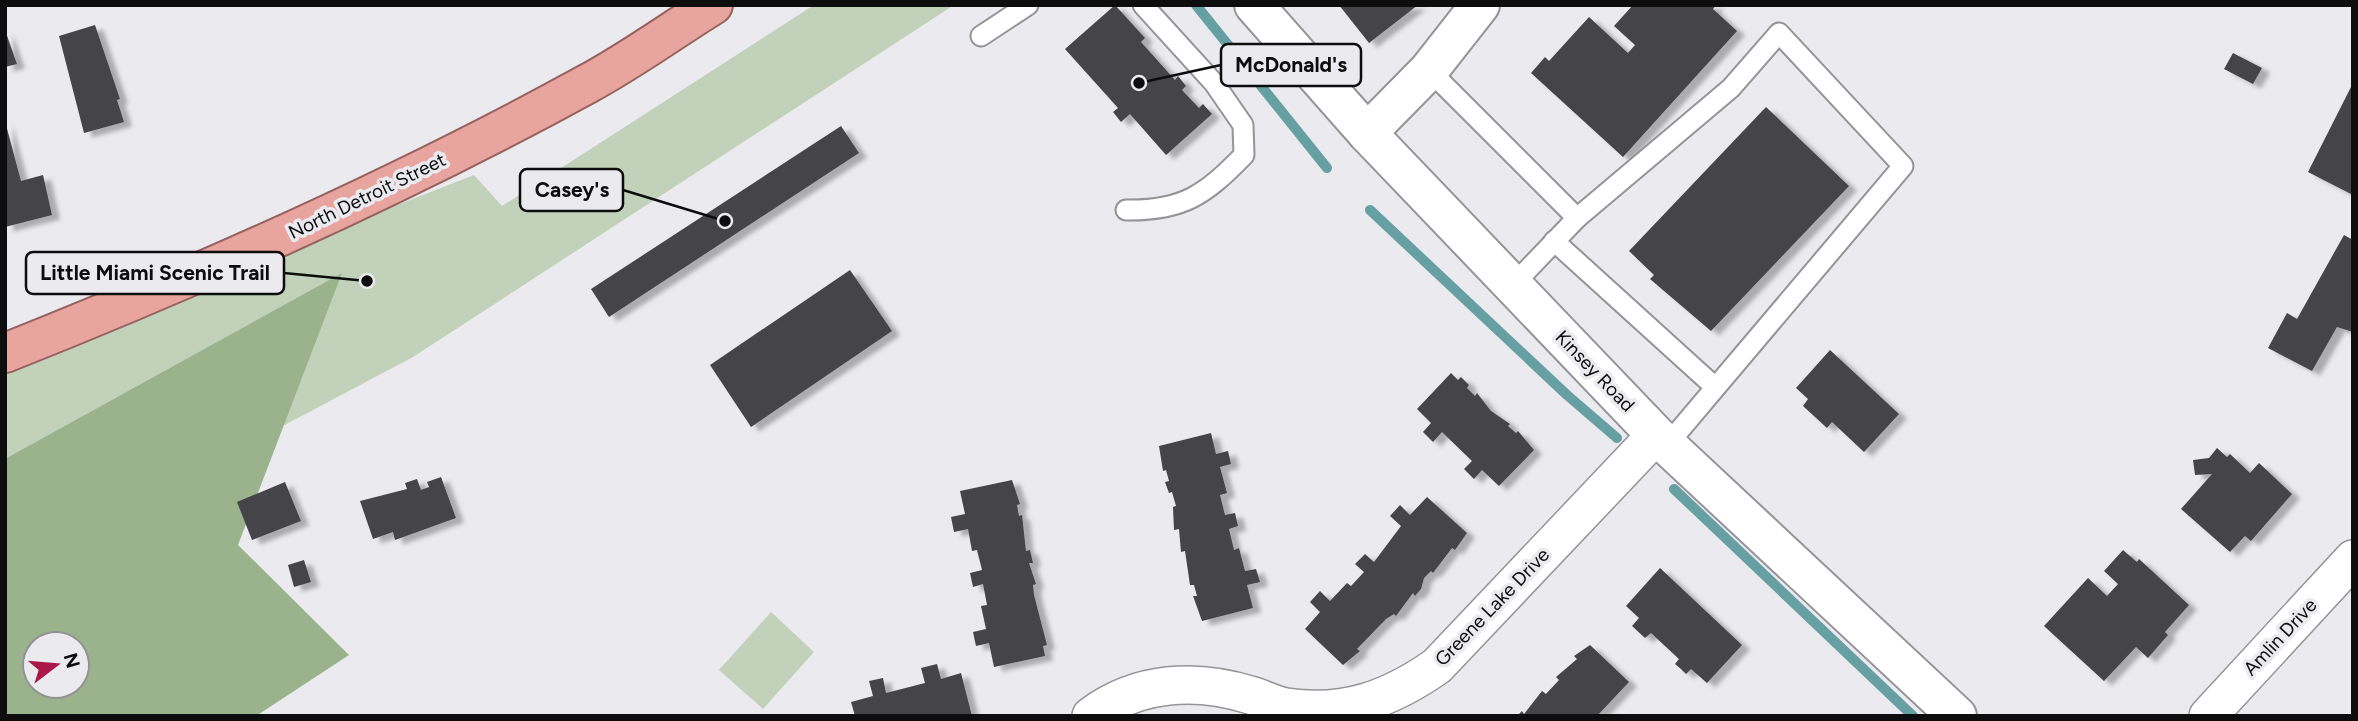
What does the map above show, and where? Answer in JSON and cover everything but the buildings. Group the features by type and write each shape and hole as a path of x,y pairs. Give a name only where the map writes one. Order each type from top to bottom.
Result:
{"highway":[{"name":"North Detroit Street","path":"5,353 279,238 410,177 589,83 713,5"}],"street":[{"name":"Kinsey Road","path":"1254,5 1367,133 1662,440 1957,716"},
{"path":"1367,133 1429,70 1480,5"},
{"name":"Greene Lake Drive","path":"1091,716 1129,694 1181,683 1224,688 1284,707 1325,709 1349,708 1404,689 1437,666 1662,440"},
{"name":"Amlin Drive","path":"2208,716 2353,559"}],"lane":[{"path":"982,36 1028,5"},
{"path":"1126,210 1161,210 1211,189 1244,155 1243,125 1214,83 1143,5"},
{"path":"1512,286 1577,218 1731,88 1779,33 1903,166 1716,387 1662,440"},
{"path":"1429,70 1577,218"},
{"path":"1554,241 1716,387"}],"green space":[{"path":"814,5 954,5 413,357 5,573 5,358 474,175 502,206"},
{"path":"342,273 238,545 349,655 256,716 5,716 5,459"},
{"path":"771,612 814,652 763,709 719,670"}],"waterway":[{"path":"1196,5 1327,168"},
{"path":"1370,210 1567,395 1617,438"},
{"path":"1674,489 1913,716"}],"place":[{"name":"McDonald's","path":"1139,83"},
{"name":"Casey's","path":"725,221"},
{"name":"Little Miami Scenic Trail","path":"367,281"}]}
